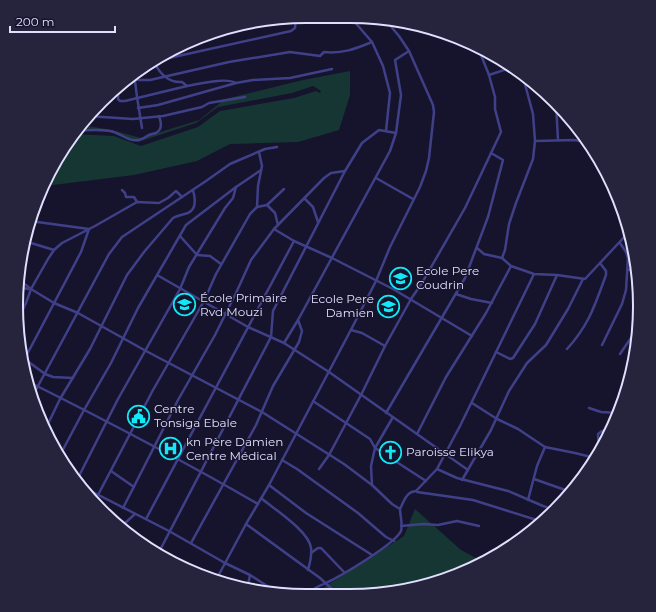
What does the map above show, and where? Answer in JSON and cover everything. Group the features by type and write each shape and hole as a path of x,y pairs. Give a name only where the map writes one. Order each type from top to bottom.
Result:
{"street":[{"path":"356,23 372,42 383,66 390,91 386,131"},
{"path":"170,58 291,31 295,28 295,24"},
{"path":"219,575 269,485 351,330 376,281 390,247 420,187 426,171 434,112 432,102 409,50 400,36 390,26"},
{"path":"137,79 150,80 229,62 290,52 320,56 324,52 343,52 353,50 372,42"},
{"path":"284,343 390,151 396,133 401,95 395,60 409,50"},
{"path":"319,469 329,455 361,396 385,346 411,299 422,283 464,208 501,129 495,109 495,97 489,75 481,55"},
{"path":"156,66 164,76 174,82 182,82 188,86"},
{"path":"138,108 158,105 236,83 253,80 290,78 332,69"},
{"path":"489,75 505,70"},
{"path":"134,81 142,128"},
{"path":"118,94 119,100 131,100 137,97 216,81 233,81 236,83"},
{"path":"502,258 506,250 509,224 533,159 535,141 533,114 525,83"},
{"path":"94,118 140,119 202,107 208,103 245,98"},
{"path":"557,113 558,140"},
{"path":"84,130 109,130 132,140 142,140 147,135 156,133 160,129 161,124 159,116"},
{"path":"161,549 271,337 273,311 345,171 362,143 378,131 396,133"},
{"path":"535,141 579,141"},
{"path":"36,391 109,254 118,242 128,233 230,164 271,147 277,147"},
{"path":"257,207 258,186 262,170 260,152"},
{"path":"386,413 465,278 489,216 503,160 491,153"},
{"path":"63,450 124,339 138,308 189,222 236,187 262,170"},
{"path":"123,508 225,314 251,260 274,229 305,199 314,188 331,173 345,171"},
{"path":"376,178 413,199"},
{"path":"79,476 108,422 118,399 180,289 189,267 225,208 233,198 236,187"},
{"path":"98,495 204,301 221,264 250,214 257,207 267,205 284,189"},
{"path":"122,190 126,197 134,197 136,202"},
{"path":"49,423 60,399 102,326 127,275 144,252 173,218 188,213 192,210 196,201 193,190"},
{"path":"23,309 31,289 54,250 62,243 136,202 158,203 168,198 176,191 182,197"},
{"path":"305,199 313,207 318,222"},
{"path":"267,205 275,213 278,225"},
{"path":"36,222 89,229"},
{"path":"26,352 81,252 89,229"},
{"path":"274,229 294,241 332,258 411,299 472,336"},
{"path":"180,236 197,255 210,256 221,264"},
{"path":"477,248 484,254 502,258 511,266 534,274 557,275 583,279 587,278 624,238"},
{"path":"146,519 192,430 217,388 294,241"},
{"path":"30,243 54,250"},
{"path":"602,345 622,304 626,290 628,258 620,243"},
{"path":"567,349 584,328 595,306 606,275 606,271 600,264"},
{"path":"417,434 446,377 492,303 511,266"},
{"path":"627,270 631,270"},
{"path":"416,491 437,469 472,403 534,274"},
{"path":"157,275 248,327 284,343 329,372 468,470"},
{"path":"496,352 510,359 513,358 535,324 557,275"},
{"path":"462,480 497,419 509,391 527,363 546,345 583,279"},
{"path":"24,284 54,303 78,313 146,351 262,412 296,433 372,485 382,496 400,509"},
{"path":"24,287 31,289"},
{"path":"456,294 470,299 492,303"},
{"path":"191,544 262,412 273,386 295,350 302,331 298,320"},
{"path":"351,330 362,333 385,346"},
{"path":"620,354 631,337"},
{"path":"28,363 45,374 53,377 73,378"},
{"path":"35,385 131,434 258,504"},
{"path":"312,402 370,439 375,448 426,481"},
{"path":"472,403 497,419 518,429 545,447 589,457"},
{"path":"589,408 601,412 611,413"},
{"path":"372,485 371,466 375,448 393,417"},
{"path":"598,442 598,434 604,431"},
{"path":"528,500 540,458 545,447"},
{"path":"282,460 358,513 386,537 394,541"},
{"path":"437,469 462,480 508,491 548,508"},
{"path":"111,471 134,487"},
{"path":"534,479 565,490"},
{"path":"269,485 306,513 372,555"},
{"path":"313,589 326,583 394,541 400,532 400,509 407,494 410,492 416,491 473,500 536,520"},
{"path":"92,492 169,531 225,564 250,575 268,587"},
{"path":"261,498 287,517 308,539 311,546 308,570"},
{"path":"125,523 135,514"},
{"path":"401,526 423,524 438,525 457,521 479,526"},
{"path":"246,524 332,589"},
{"path":"311,553 321,548 344,572"},
{"path":"248,583 250,575"}],"green space":[{"path":"350,71 350,95 339,130 298,142 230,144 197,161 134,175 50,185 61,164 81,134 114,136 141,146 198,127 220,111 294,98 316,91 320,93 321,91 313,86 292,93 218,107 196,123 138,142 112,132 84,130 87,126 112,130 141,138 199,120 225,99 303,80"},
{"path":"415,509 461,550 477,559 441,574 405,584 387,587 323,589 323,588 404,536"}],"place":[{"name":"Ecole Pere Coudrin","path":"401,278"},
{"name":"École Primaire Rvd Mouzi","path":"184,305"},
{"name":"Ecole Pere Damien","path":"389,306"},
{"name":"Centre Tonsiga Ebale","path":"139,416"},
{"name":"kn Père Damien Centre Médical","path":"170,449"},
{"name":"Paroisse Elikya","path":"391,452"}]}
